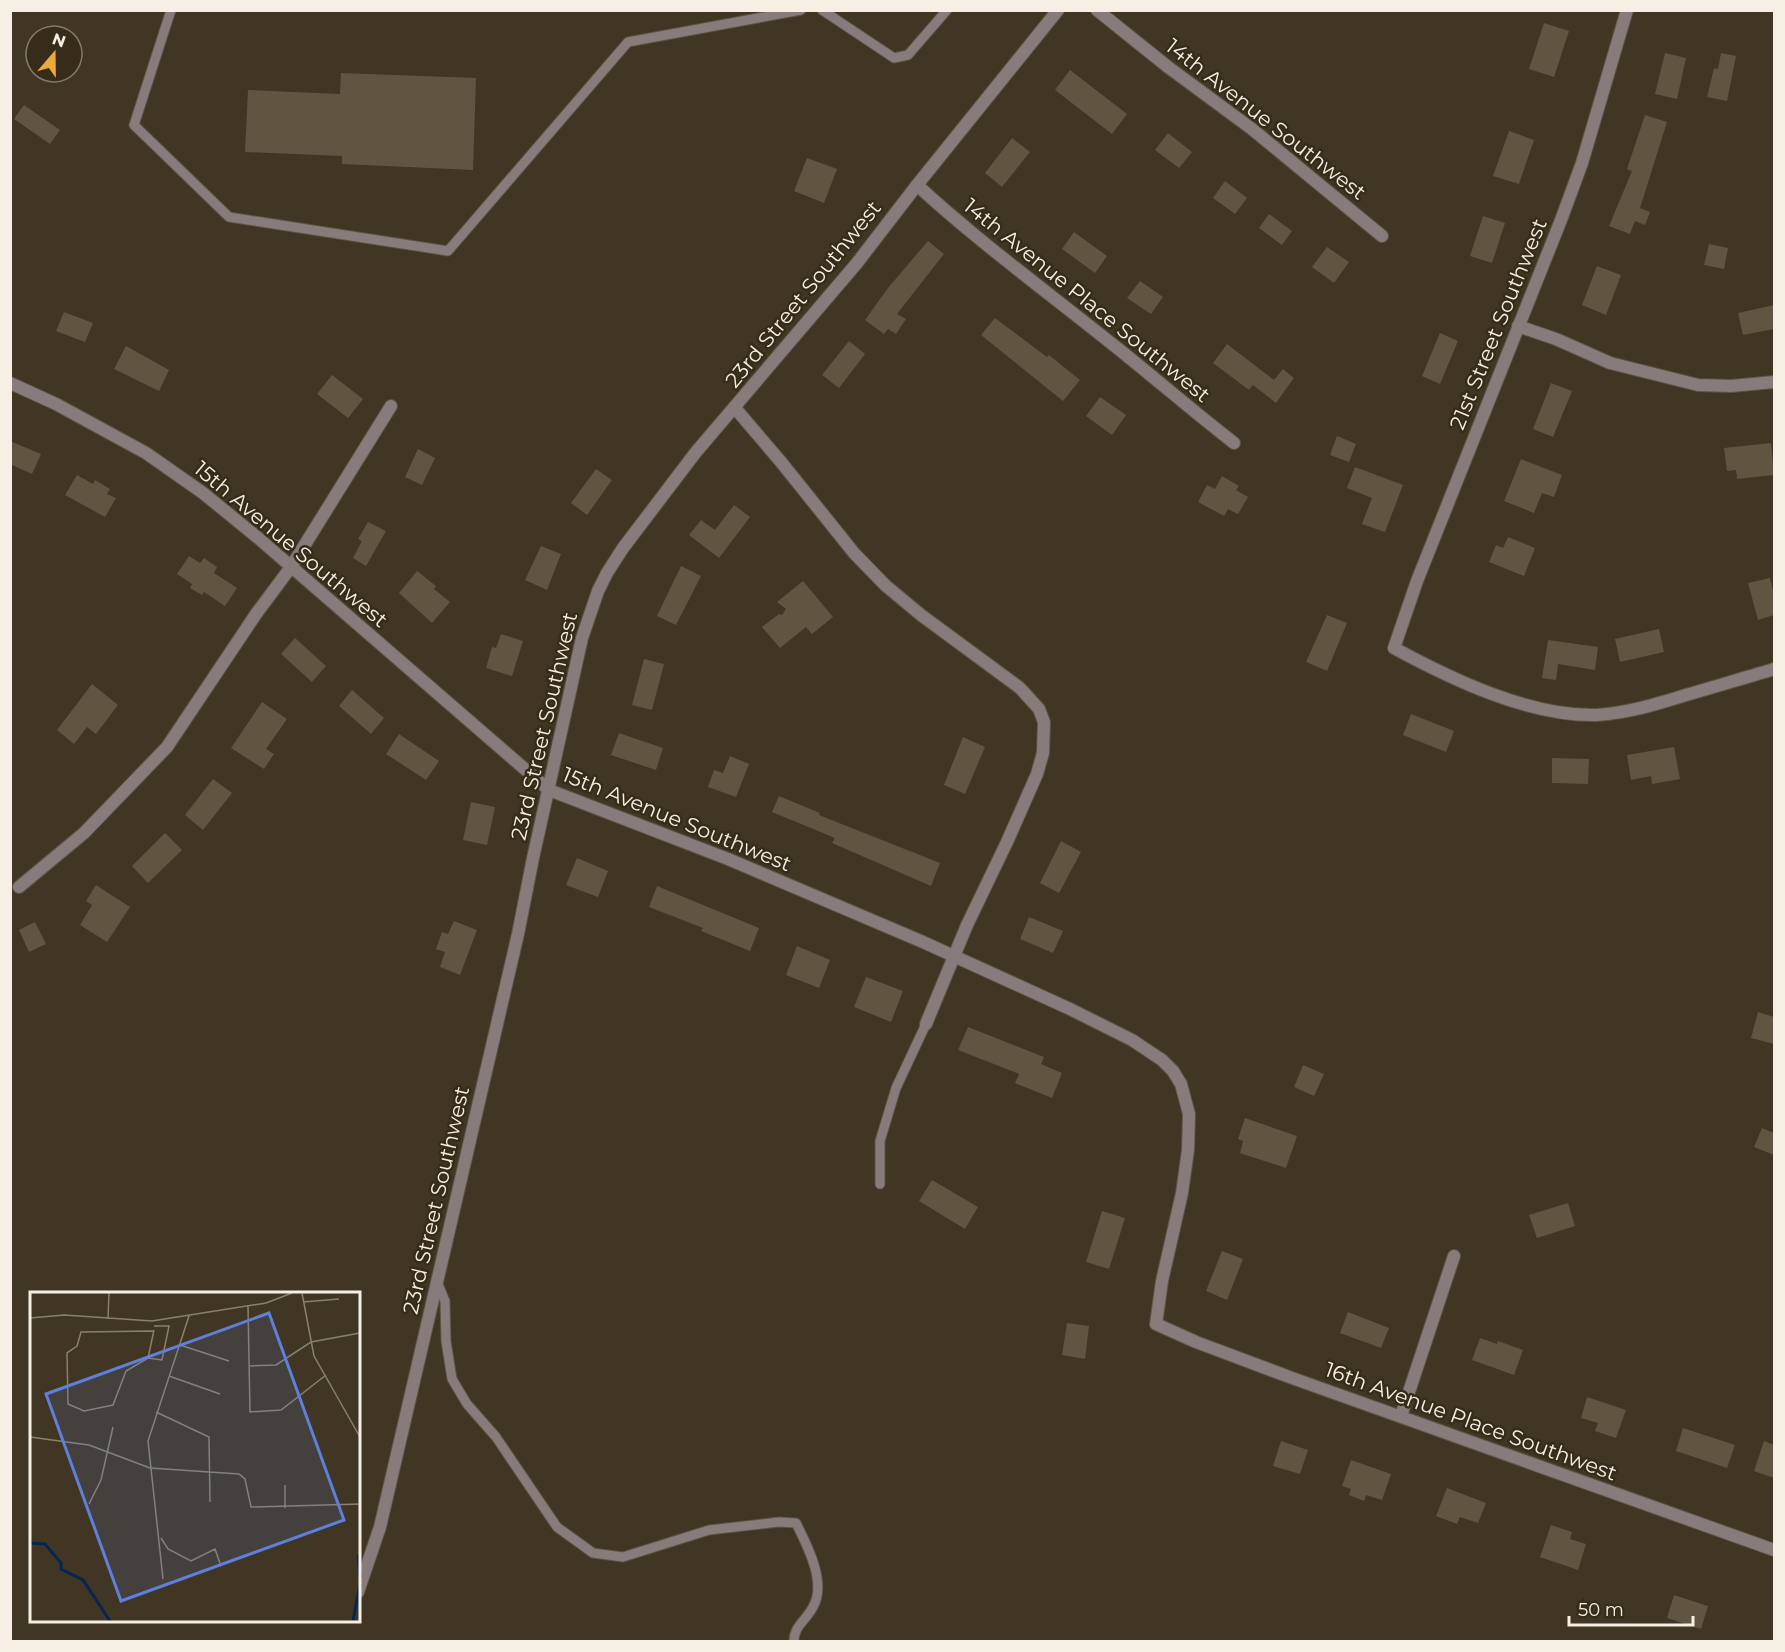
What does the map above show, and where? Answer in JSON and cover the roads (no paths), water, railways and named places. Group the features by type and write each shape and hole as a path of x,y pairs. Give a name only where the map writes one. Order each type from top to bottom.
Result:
{"street":[{"name":"23rd Street Southwest","path":"360,1586 380,1527 518,934 582,638 598,591 623,548 696,452 857,263 1058,10"},
{"name":"14th Avenue Southwest","path":"1097,10 1177,74 1252,129 1382,236"},
{"name":"21st Street Southwest","path":"1627,10 1582,163 1417,581 1394,648 1432,669 1483,691 1541,708 1573,714 1608,714 1649,706 1774,669"},
{"name":"14th Avenue Place Southwest","path":"917,185 961,225 1234,443"},
{"path":"1518,326 1556,339 1610,363 1698,384 1731,386 1774,382"},
{"name":"15th Avenue Southwest","path":"10,383 86,420 175,472 257,537 549,790 728,859 953,956 1070,1009 1132,1040 1162,1060 1173,1071 1186,1099 1189,1114 1188,1150 1182,1193 1162,1281 1156,1324"},
{"path":"19,887 84,833 168,747 256,614 291,567 391,406"},
{"path":"735,408 854,553 885,585 921,615 1020,688 1039,709 1044,722 1043,753 1037,774 953,956 926,1024"},
{"path":"1401,1416 1454,1256"},
{"name":"16th Avenue Place Southwest","path":"1156,1324 1196,1342 1281,1374 1774,1550"}],"lane":[{"path":"171,10 134,124 229,217 448,251 628,42 801,10"},
{"path":"822,10 894,58 909,55 946,10"},
{"path":"880,1184 880,1141 896,1088 926,1024"},
{"path":"437,1282 444,1301 446,1341 452,1378 467,1404 496,1437 557,1527 593,1553 623,1557 709,1530 779,1522 796,1524 813,1558 818,1585 815,1605 794,1633 794,1641"}]}
